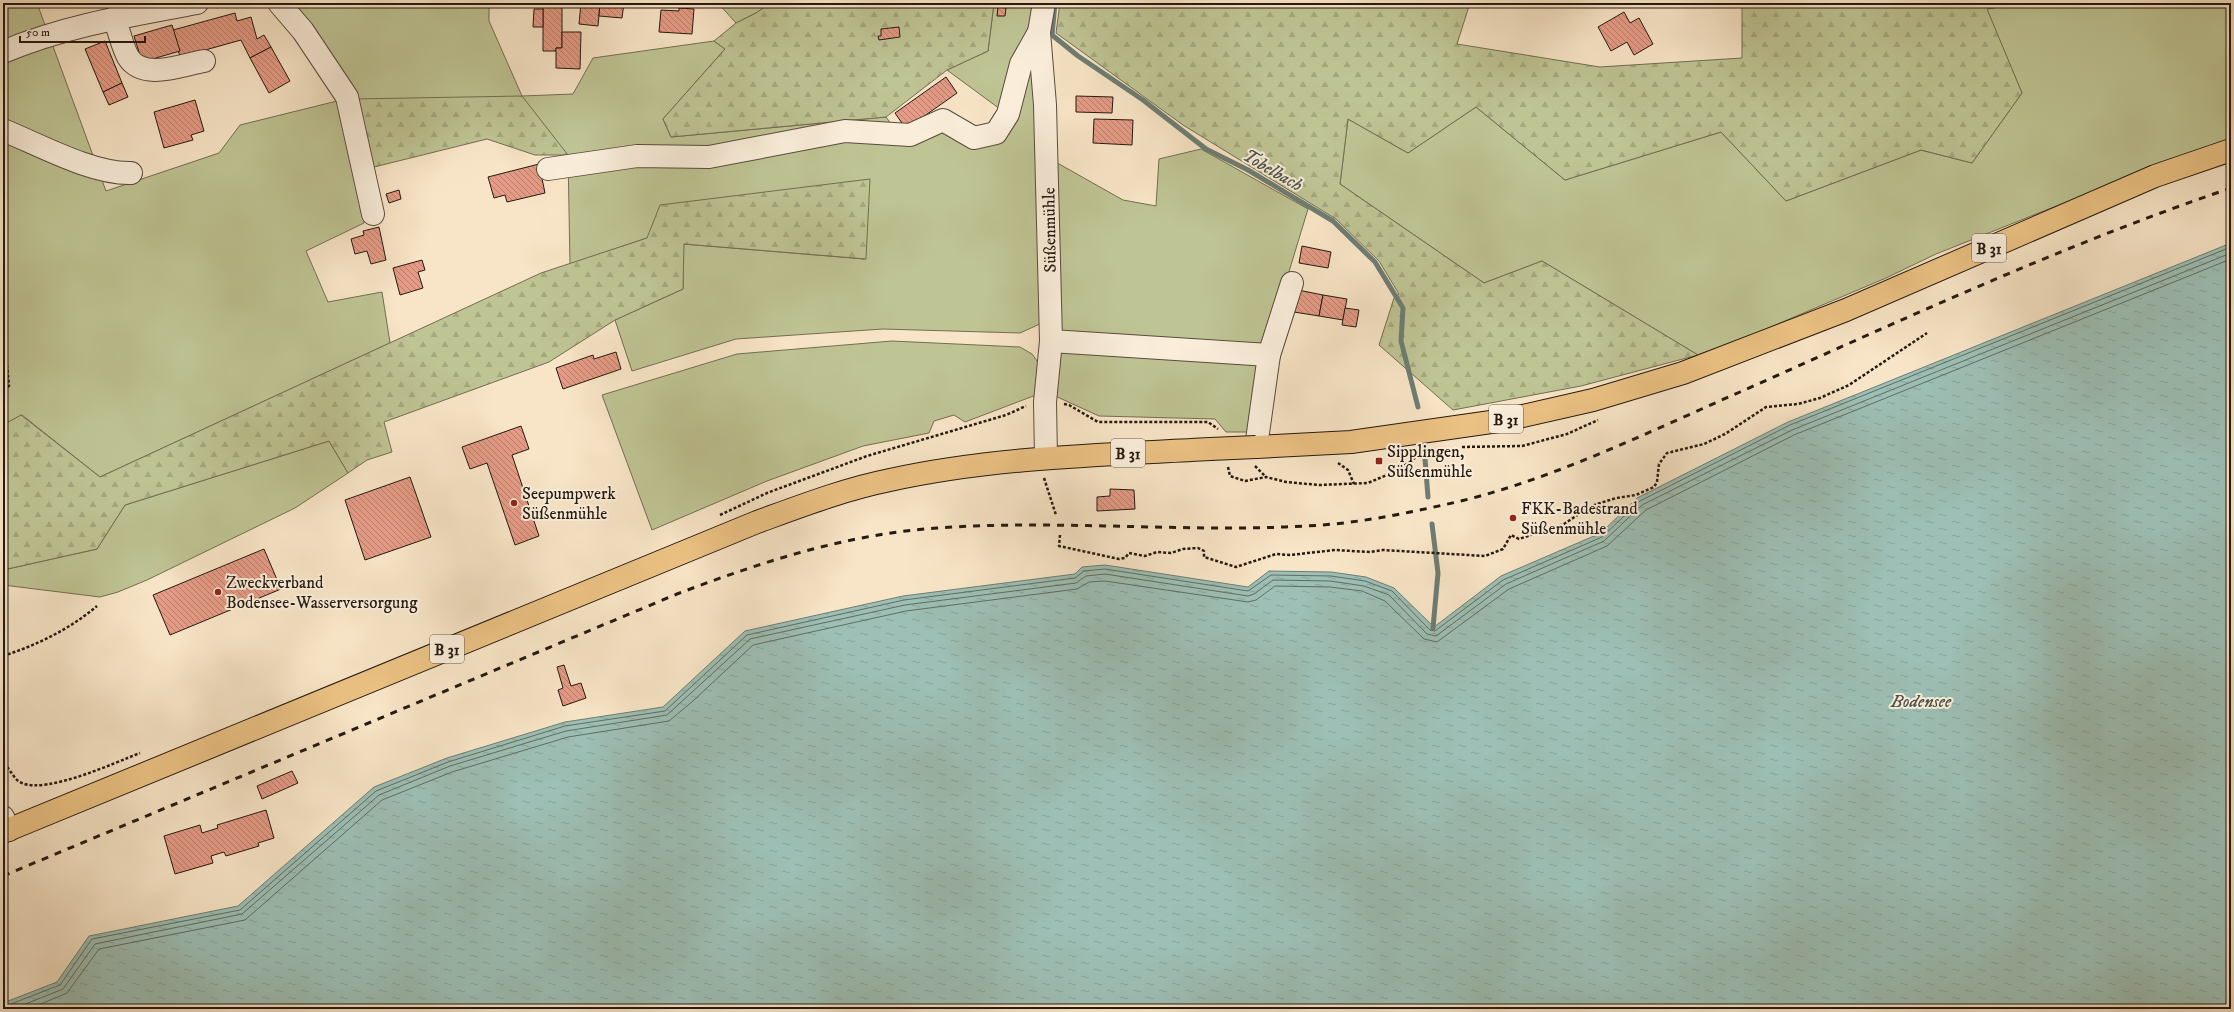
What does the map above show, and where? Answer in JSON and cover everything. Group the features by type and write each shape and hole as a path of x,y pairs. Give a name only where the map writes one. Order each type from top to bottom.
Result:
{"main road":[{"name":"B 31","path":"5,826 757,522 834,495 889,480 940,471 1046,458 1215,441 1254,456 1505,420 1594,400 1684,373 1846,310 2155,176 2231,150"}],"street":[{"path":"3,52 29,41 114,18 197,3"},
{"path":"280,3 303,31 347,97 373,214"},
{"name":"Süßenmühle","path":"1044,3 1039,32 1046,105 1051,341 1045,402 1046,458"},
{"path":"114,18 128,57 138,68 151,71 204,61"},
{"path":"548,169 637,156 708,157 845,131 910,135 944,120 974,138 996,133 1008,114 1021,64 1039,32"},
{"path":"3,130 87,165 114,173 131,173"},
{"path":"1254,456 1269,355 1292,283"},
{"path":"1051,341 1269,355"}],"path":[{"path":"3,325 9,386 3,390"},
{"path":"1060,535 1059,546 1119,559 1125,558 1129,554 1145,556 1157,552 1171,553 1183,549 1198,548 1204,551 1204,557 1236,567 1276,554 1290,555 1336,550 1370,552 1383,550 1485,556 1502,549 1511,535 1519,539 1564,524 1591,506 1616,498 1636,495 1654,487 1657,482 1659,464 1667,453 1704,444 1725,434 1766,407 1798,404 1820,398 1849,385 1927,333"},
{"path":"1045,402 1069,405 1098,422 1208,422 1215,441"},
{"path":"1254,456 1266,477"},
{"path":"1046,458 1044,479 1056,515"},
{"path":"1227,462 1230,476 1245,482 1266,477 1286,482 1319,485 1368,483 1396,471 1412,461"},
{"path":"3,656 62,631 97,606"}],"green space":[{"path":"3,3 37,3 46,28 3,43"},
{"path":"286,3 489,3 489,21 522,96 573,94 593,58 714,41 725,49 663,119 671,137 886,117 894,128 975,133 992,130 1004,112 947,70 988,51 994,3 1036,3 1042,323 1020,333 883,329 736,339 632,371 615,320 683,289 683,244 865,259 647,238 570,264 568,155 354,99"},
{"path":"718,3 771,3 756,13 736,23"},
{"path":"771,3 994,3 988,51 947,70 886,117 671,137 663,119 725,49 714,41 736,23 756,13"},
{"path":"1060,3 1470,3 1457,44 1600,67 1742,58 1742,3 2023,3 1987,9 2022,93 1972,163 1921,150 1786,201 1721,132 1565,180 1476,107 1408,153 1348,119 1340,184 1484,283 1542,261 1698,355 1581,386 1453,410 1379,345 1394,298 1399,294 1379,261 1336,219 1183,125 1056,33"},
{"path":"2023,3 2231,3 2231,140 2144,171 1936,254 1886,278 1747,337 1698,355 1542,261 1484,283 1340,184 1348,119 1408,153 1476,107 1565,180 1721,132 1786,201 1921,150 1972,163 2022,93 1986,9"},
{"path":"51,41 106,191 219,153 240,125 337,101 357,171 364,223 306,251 328,302 382,292 390,343 100,477 22,415 3,425 3,68 7,61"},
{"path":"522,96 568,155 535,155 487,139 370,168 354,99"},
{"path":"1201,149 1308,209 1267,344 1251,432 1226,432 1215,419 1099,416 1053,395 1052,160 1123,200 1156,206 1159,159"},
{"path":"870,179 866,259 684,244 683,289 615,320 549,362 384,422 392,452 367,460 348,473 329,441 125,505 97,549 3,570 3,425 21,415 100,477 541,273 647,238 660,205"},
{"path":"892,341 1020,347 1032,354 1040,365 1036,395 965,422 954,415 934,421 929,433 863,446 767,481 652,530 602,395 737,354"},
{"path":"329,441 348,473 295,508 147,580 118,592 100,597 3,585 3,570 97,549 125,505"}],"water":[{"name":"Bodensee","path":"2231,243 2231,1009 3,1009 3,1003 57,982 89,936 238,906 374,787 447,758 565,722 663,707 745,631 903,596 1075,574 1082,567 1105,565 1248,587 1269,571 1331,572 1366,577 1394,588 1434,627 1501,576 1601,533 1637,498 1788,422"}],"building":[{"path":"89,3 120,3 89,7"},
{"path":"497,3 521,3 521,5"},
{"path":"581,3 600,3 598,26 579,24"},
{"path":"600,3 624,3 622,18 599,16"},
{"path":"543,7 562,7 562,48 556,48 556,51 543,51"},
{"path":"998,7 1006,8 1005,16 997,16"},
{"path":"679,8 694,9 692,34 659,32 661,10 679,11"},
{"path":"534,9 543,9 543,27 533,27"},
{"path":"1624,12 1630,23 1639,18 1653,44 1634,55 1627,42 1611,51 1598,27"},
{"path":"235,13 237,21 251,17 257,39 264,35 271,47 250,58 241,40 180,57 173,30"},
{"path":"172,25 180,51 142,62 134,36"},
{"path":"899,27 900,37 879,40 878,36 881,36 881,29"},
{"path":"562,32 581,32 580,69 556,68 556,48 562,48"},
{"path":"105,41 122,83 103,92 85,49"},
{"path":"271,47 290,81 269,93 250,58"},
{"path":"946,77 957,93 906,129 895,113"},
{"path":"122,83 128,97 109,105 103,92"},
{"path":"1076,96 1113,97 1112,113 1076,112"},
{"path":"195,100 204,131 191,135 193,140 164,148 154,112"},
{"path":"1094,119 1133,120 1132,145 1093,143"},
{"path":"539,164 545,193 507,202 505,195 494,198 488,177"},
{"path":"399,190 401,199 389,203 386,194"},
{"path":"379,227 386,260 371,264 367,251 355,254 351,239 364,235 363,231"},
{"path":"1302,246 1331,252 1328,268 1299,263"},
{"path":"422,260 425,270 418,272 423,288 400,295 393,268"},
{"path":"1298,290 1323,295 1319,316 1294,312"},
{"path":"1323,295 1347,299 1343,320 1319,316"},
{"path":"1345,308 1359,310 1356,327 1342,325"},
{"path":"616,352 621,369 563,389 556,368 593,355 594,359"},
{"name":"Seepumpwerk Süßenmühle","path":"521,426 529,449 512,455 539,536 515,545 487,463 470,469 462,447"},
{"path":"410,477 431,537 365,560 345,500"},
{"path":"1110,489 1134,490 1135,509 1097,511 1097,497 1110,496"},
{"name":"Zweckverband Bodensee-Wasserversorgung","path":"264,549 281,589 170,635 153,595"},
{"path":"564,665 571,686 581,683 586,698 563,706 558,690 563,688 557,667"},
{"path":"292,771 298,783 262,799 257,786"},
{"path":"266,810 274,838 258,843 259,846 226,856 224,852 211,856 213,863 175,874 164,836 200,825 202,833 218,828 217,825"}],"waterway":[{"name":"Tobelbach","path":"1055,3 1052,35 1078,56 1143,100 1206,149 1248,170 1333,221 1375,262 1403,308 1401,341 1418,407"},
{"name":"Tobelbach","path":"1425,459 1428,497"},
{"name":"Tobelbach","path":"1432,524 1438,573 1433,628"}],"railway":[{"path":"3,876 677,594 772,561 837,543 903,531 937,528 1033,525 1226,528 1322,525 1367,520 1481,496 1557,471 1594,456 1983,284 2106,234 2231,188"}],"place":[{"name":"Sipplingen, Süßenmühle","path":"1379,461"},
{"name":"Seepumpwerk Süßenmühle","path":"514,503"},
{"name":"FKK-Badestrand Süßenmühle","path":"1513,518"},
{"name":"Zweckverband Bodensee-Wasserversorgung","path":"218,592"}]}
